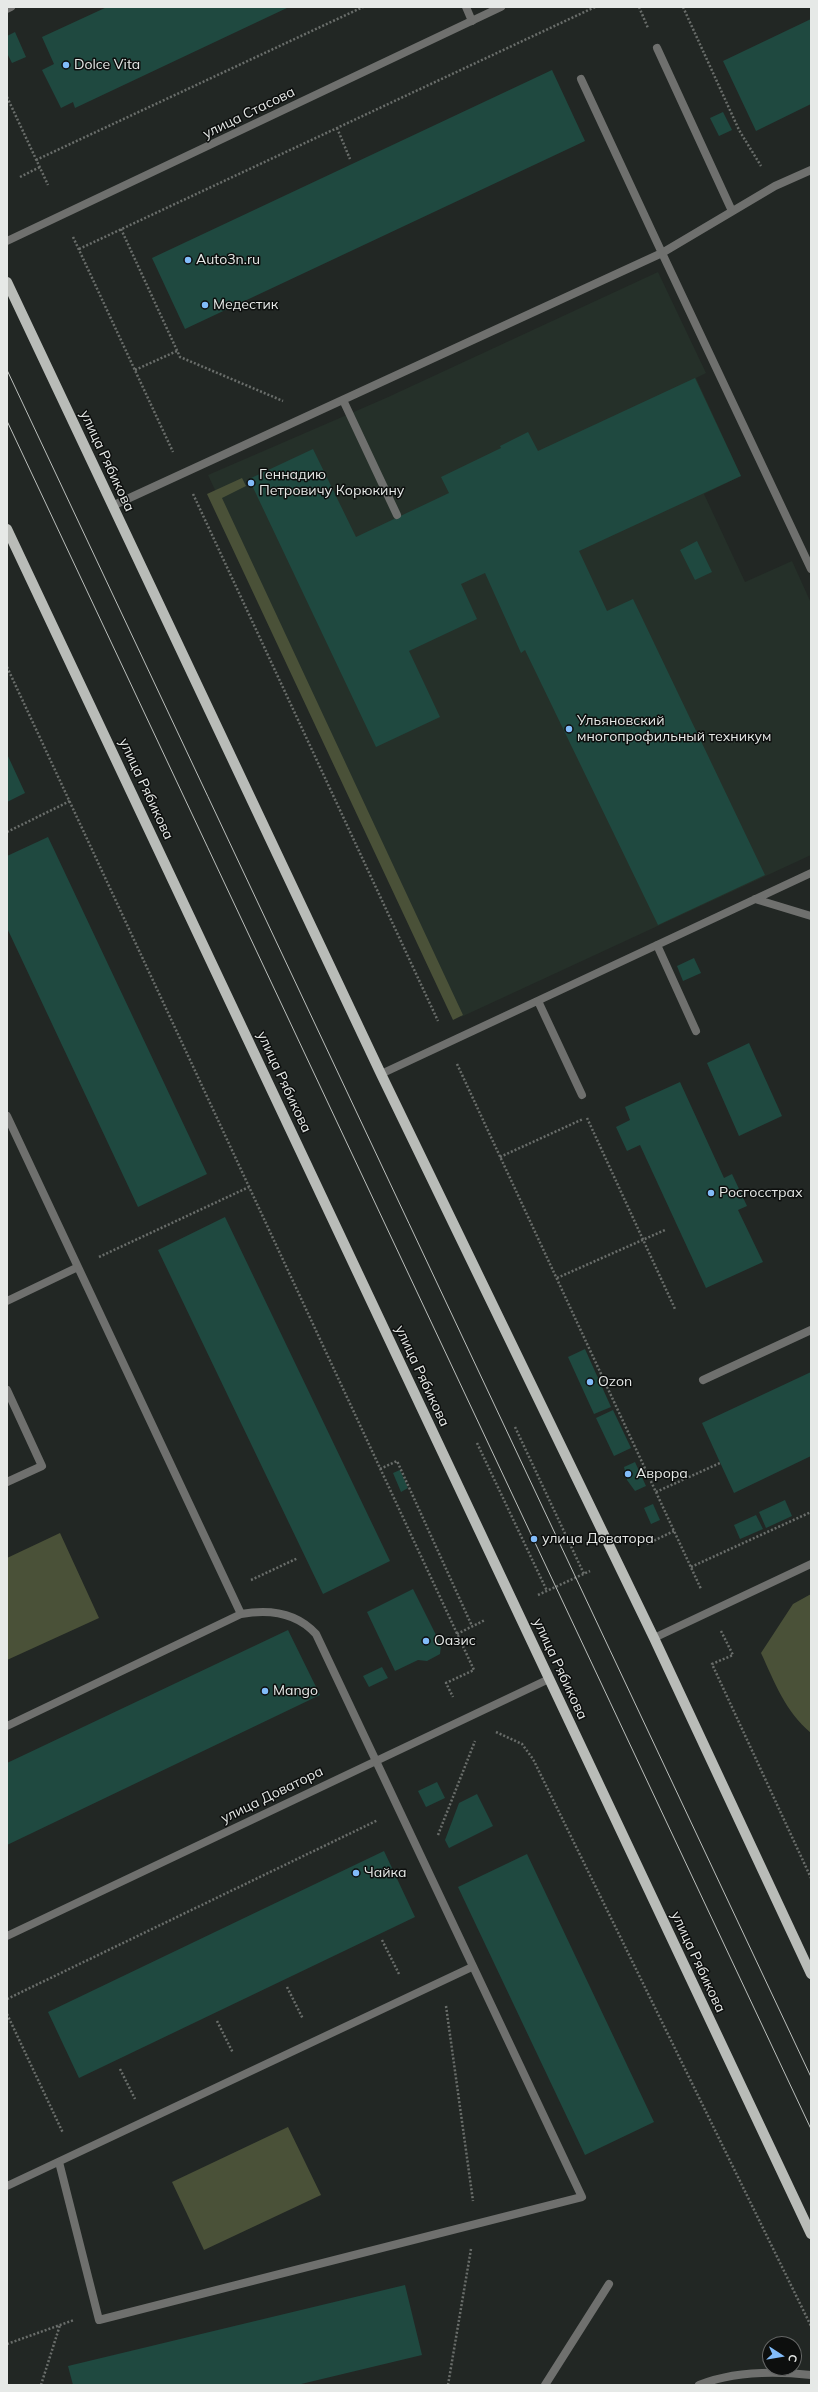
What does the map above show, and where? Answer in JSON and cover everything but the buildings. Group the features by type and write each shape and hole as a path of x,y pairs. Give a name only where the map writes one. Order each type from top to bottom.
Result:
{"main road":[{"name":"улица Рябикова","path":"7,282 381,1074 654,1638 811,1974"},
{"name":"улица Рябикова","path":"7,529 811,2234"}],"street":[{"path":"7,9 11,7"},
{"path":"466,7 472,21"},
{"name":"улица Стасова","path":"7,241 501,7"},
{"path":"657,48 732,211"},
{"path":"581,79 811,568"},
{"path":"112,506 662,253 775,186 811,170"},
{"path":"343,400 397,515"},
{"path":"381,1074 811,873"},
{"path":"755,899 811,916"},
{"path":"657,945 696,1031"},
{"path":"538,1001 582,1095"},
{"path":"7,1116 241,1614"},
{"path":"7,1301 78,1267"},
{"path":"703,1380 811,1330"},
{"path":"7,1390 42,1466 7,1482"},
{"path":"654,1638 811,1564"},
{"path":"7,1726 241,1614 258,1611 275,1611 310,1627 316,1634 376,1759 472,1967 582,2197 99,2320 98,2311 59,2162"},
{"name":"улица Доватора","path":"7,1936 376,1759 549,1679"},
{"path":"7,2186 472,1967"},
{"path":"545,2385 609,2284"},
{"path":"699,2385 713,2379 745,2374 780,2372 811,2375"}],"path":[{"path":"36,160 363,7"},
{"path":"79,249 595,7"},
{"path":"683,7 739,130 775,186"},
{"path":"7,97 48,185"},
{"path":"337,128 350,159"},
{"path":"20,177 40,168"},
{"path":"121,229 180,357 312,414"},
{"path":"72,235 691,1567 811,1512"},
{"path":"135,370 177,351"},
{"path":"7,667 474,1670 446,1683 475,1742"},
{"path":"7,832 70,801"},
{"path":"500,1156 587,1117 674,1309"},
{"path":"78,1267 249,1187"},
{"path":"557,1278 665,1230"},
{"path":"515,1427 584,1574"},
{"path":"477,1443 547,1591"},
{"path":"380,1469 397,1461 472,1626"},
{"path":"656,1492 720,1463"},
{"path":"647,1544 674,1531"},
{"path":"230,1590 298,1558"},
{"path":"537,1596 590,1571"},
{"path":"457,1634 485,1620"},
{"path":"712,1664 811,1878"},
{"path":"491,1734 497,1731 512,1738 522,1744 533,1759 811,2326"},
{"path":"426,1867 475,1742 480,1739"},
{"path":"7,1999 399,1810"},
{"path":"382,1940 410,1996"},
{"path":"443,1981 476,2224 448,2385"},
{"path":"287,1987 314,2041"},
{"path":"7,2014 73,2155"},
{"path":"217,2021 243,2075"},
{"path":"120,2069 145,2121"},
{"path":"7,2344 98,2311"},
{"path":"41,2385 61,2324"}],"shaded area":[{"name":"Ульяновский многопрофильный техникум","path":"658,272 706,373 696,378 741,476 704,494 745,582 792,561 811,603 811,855 461,1017 208,475 386,398"}],"green space":[{"path":"242,478 246,486 222,498 463,1015 453,1020 207,494"},
{"path":"60,1533 99,1618 7,1660 7,1558"},
{"path":"811,1594 811,1733 787,1706 761,1653 793,1604"},
{"path":"288,2127 321,2195 204,2250 172,2182"}],"tram line":[{"path":"7,370 811,2077"},
{"path":"7,421 811,2129"}],"place":[{"name":"Dolce Vita","path":"66,65"},
{"name":"Auto3n.ru","path":"188,260"},
{"name":"Медестик","path":"205,305"},
{"name":"Геннадию Петровичу Корюкину","path":"251,483"},
{"name":"Ульяновский многопрофильный техникум","path":"569,729"},
{"name":"Росгосстрах","path":"711,1193"},
{"name":"Ozon","path":"590,1382"},
{"name":"Аврора","path":"628,1474"},
{"name":"улица Доватора","path":"534,1539"},
{"name":"Оазис","path":"426,1641"},
{"name":"Mango","path":"265,1691"},
{"name":"Чайка","path":"356,1873"}]}
